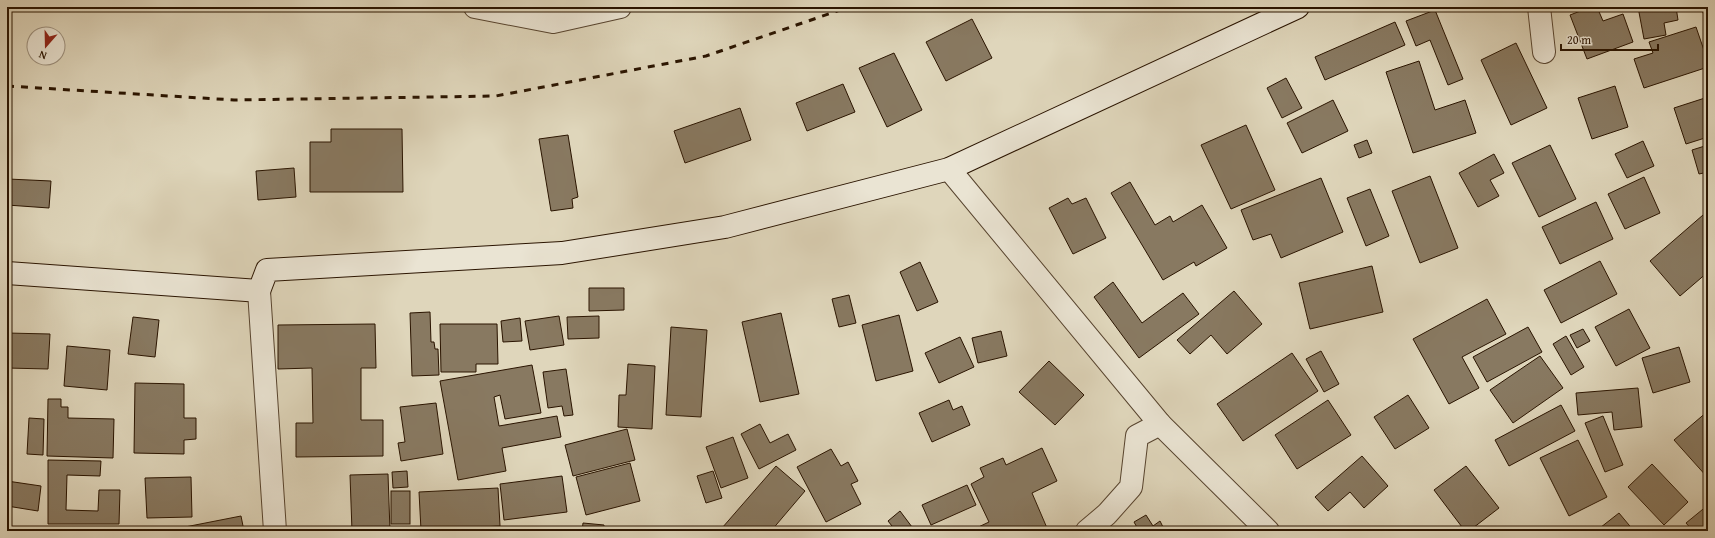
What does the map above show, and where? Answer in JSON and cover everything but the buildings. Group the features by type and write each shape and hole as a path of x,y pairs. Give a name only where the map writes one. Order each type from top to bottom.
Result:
{"street":[{"path":"475,7 553,22 620,7"},
{"path":"275,531 259,291 267,270 562,252 725,227 949,169 1298,7"},
{"path":"1539,7 1544,52"},
{"path":"949,169 1160,424 1268,531"},
{"path":"7,273 259,291"},
{"path":"1087,531 1107,514 1131,487 1137,436 1160,424"}],"railway":[{"path":"7,86 234,100 496,96 706,56 849,7"}]}
